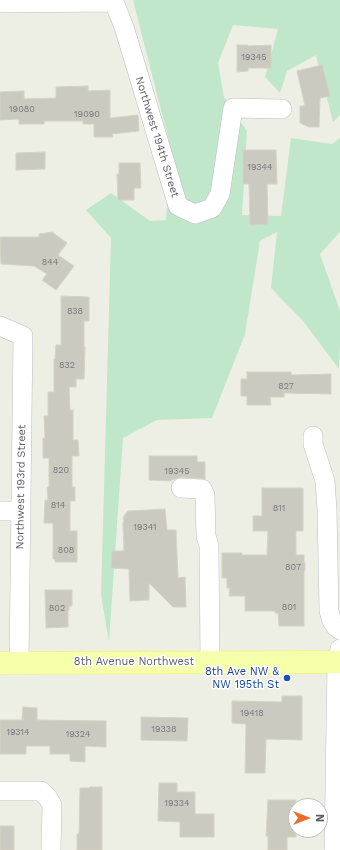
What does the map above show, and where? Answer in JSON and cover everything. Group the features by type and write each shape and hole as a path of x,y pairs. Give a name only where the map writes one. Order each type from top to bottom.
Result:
{"main road":[{"name":"8th Avenue Northwest","path":"10,663 210,662 339,658"}],"street":[{"name":"Northwest 194th Street","path":"0,3 114,2 124,27 178,206 195,214 212,208 220,194 233,108 282,109"},
{"name":"Northwest 193rd Street","path":"0,326 23,336 21,511 10,663"},
{"path":"313,436 313,444 325,480 329,612 332,621 340,630"},
{"path":"181,488 202,490 205,495 206,536 209,546 210,662"},
{"path":"0,511 21,511"},
{"path":"334,850 339,658"},
{"path":"0,791 41,791 48,798 52,805 51,850"}],"green space":[{"path":"133,0 340,0 340,115 333,122 316,55 287,71 280,93 265,77 278,29 233,25 218,63 224,97 247,131 242,215 281,216 291,138 332,144 340,138 340,232 320,254 340,311 340,343 339,369 303,321 271,288 277,232 260,241 245,334 212,418 157,420 123,438 109,642 101,595 111,238 86,210 111,193 150,221 166,220 171,149"}],"building":[{"path":"237,45 271,45 271,68 248,68 248,71 237,72"},
{"path":"322,65 330,96 320,98 319,127 309,127 300,123 300,106 305,106 297,71"},
{"path":"88,86 88,91 110,90 110,118 138,115 139,131 112,134 113,137 94,137 94,124 83,124 83,121 44,121 44,124 19,124 19,119 0,120 0,92 24,91 24,99 56,98 56,87"},
{"path":"243,150 276,150 277,184 267,184 268,224 250,225 249,184 243,184"},
{"path":"45,152 45,169 16,170 16,153"},
{"path":"119,163 140,163 141,188 134,188 134,200 118,200 117,174 119,174"},
{"path":"52,232 67,243 58,255 74,266 56,290 42,280 47,274 34,266 1,264 0,237 39,237 39,234"},
{"path":"61,296 89,297 89,321 84,321 84,379 76,379 76,387 69,387 70,410 73,410 73,440 78,440 79,456 72,456 72,487 75,487 75,501 70,501 70,531 77,531 77,562 55,562 55,559 53,559 53,523 44,523 45,500 48,500 47,487 49,487 49,458 43,458 43,438 45,438 44,416 48,416 48,392 54,392 54,359 56,345 61,345"},
{"path":"247,372 291,372 291,375 331,374 331,394 284,393 284,397 270,397 271,405 247,405 247,396 241,396 241,379 247,379"},
{"path":"149,456 197,456 197,462 205,462 205,479 182,477 171,481 149,480"},
{"path":"262,488 303,488 303,531 296,531 296,555 304,555 304,626 279,626 278,613 275,613 275,611 245,611 245,596 229,596 230,588 227,588 227,578 222,578 222,553 267,555 268,531 253,531 253,516 262,516"},
{"path":"165,509 167,530 176,530 178,578 185,577 186,607 173,607 149,583 149,600 130,601 129,569 111,568 112,551 124,551 123,524 124,516 128,511"},
{"path":"45,590 72,590 72,606 69,606 68,610 68,627 46,628"},
{"path":"282,696 302,696 302,740 266,739 265,773 245,773 246,724 232,723 232,701 282,702"},
{"path":"23,707 37,708 37,720 106,721 106,747 85,746 85,762 70,761 70,754 50,754 50,746 26,746 26,754 0,754 0,720 22,720"},
{"path":"141,717 188,718 187,741 141,740"},
{"path":"159,783 177,783 177,792 195,792 195,814 214,814 214,837 180,837 180,822 158,821"},
{"path":"102,787 102,850 77,850 77,834 79,834 80,788"},
{"path":"268,800 288,800 287,850 268,850 268,836 266,836"},
{"path":"0,826 14,826 14,850 0,850"}],"place":[{"name":"8th Ave NW & NW 195th St","path":"287,678"}]}
